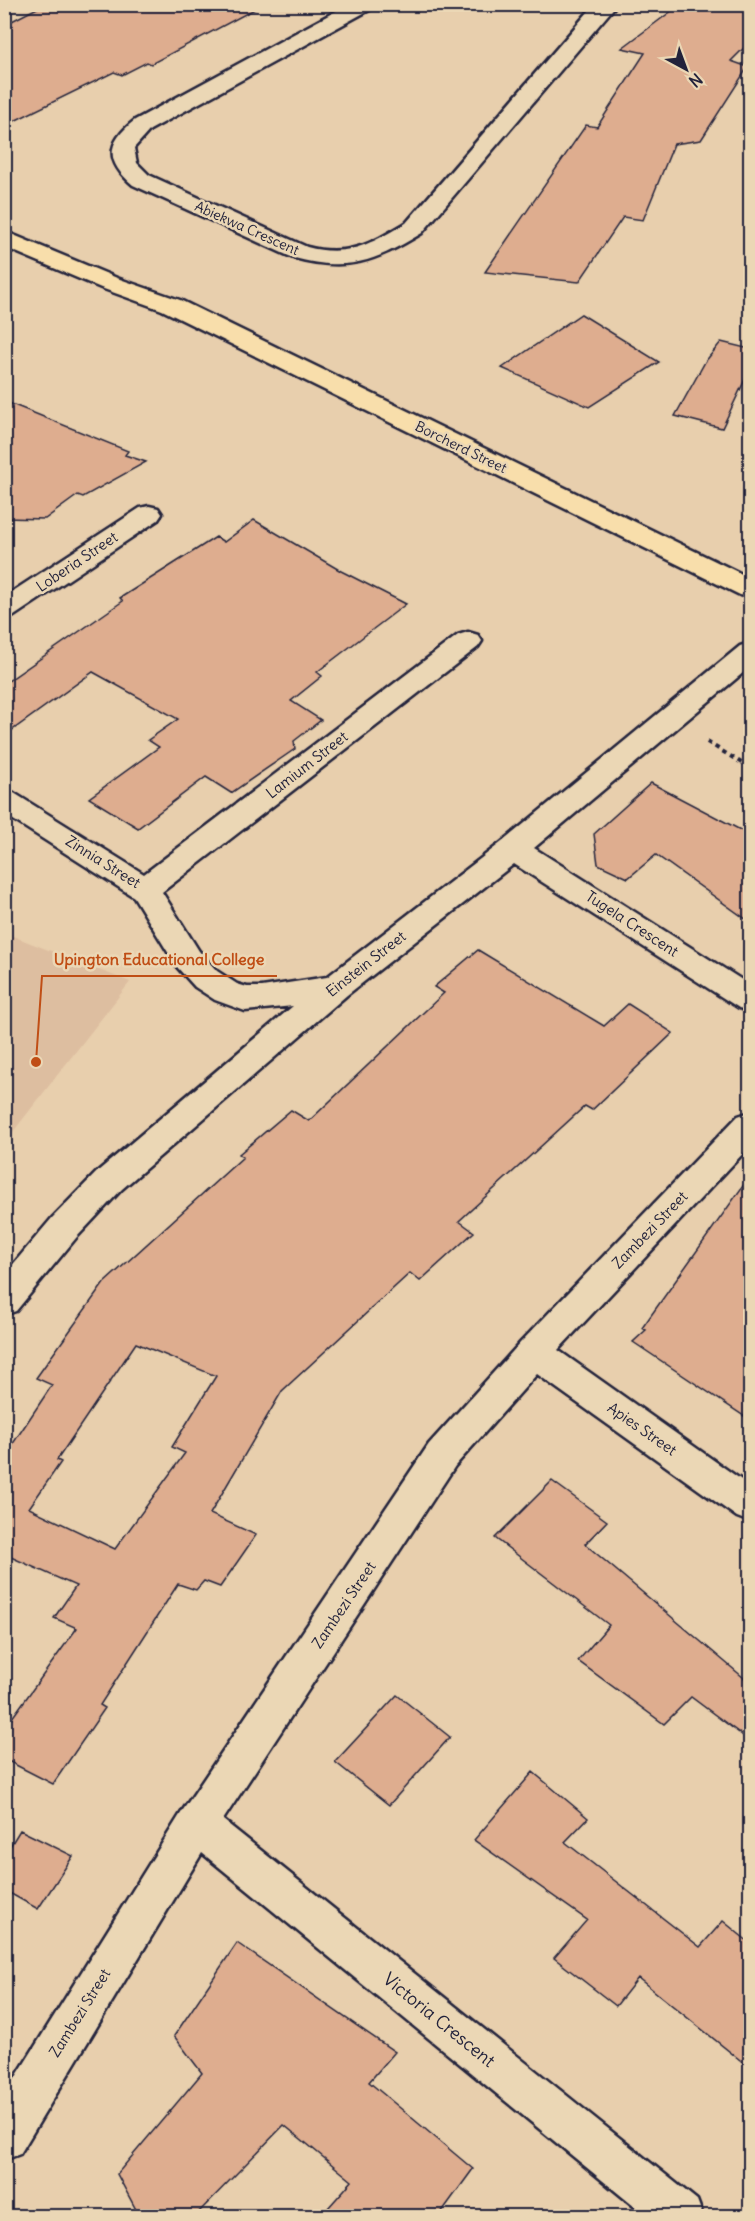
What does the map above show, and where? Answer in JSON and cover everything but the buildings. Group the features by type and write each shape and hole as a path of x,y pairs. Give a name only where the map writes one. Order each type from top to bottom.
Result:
{"highway":[{"name":"Borcherd Street","path":"9,228 109,283 171,305 750,589"}],"street":[{"name":"Abiekwa Crescent","path":"366,4 207,89 134,132 122,149 128,170 141,180 299,252 334,257 354,257 376,251 414,228 607,4"},
{"name":"Loberia Street","path":"4,610 149,514"},
{"name":"Lamium Street","path":"146,889 468,641"},
{"name":"Einstein Street","path":"4,1302 64,1228 110,1180 336,987 513,849 750,652"},
{"name":"Zinnia Street","path":"4,800 146,889 169,923 188,959 206,979 226,992 245,999 262,999 336,987"},
{"name":"Tugela Crescent","path":"513,849 750,1000"},
{"name":"Zambezi Street","path":"4,2138 197,1824 442,1455 534,1352 750,1125"},
{"name":"Apies Street","path":"534,1352 750,1506"},
{"name":"Victoria Crescent","path":"197,1824 681,2217"}],"path":[{"path":"671,720 750,768"}],"shaded area":[{"path":"5,933 130,982 5,1142"}],"place":[{"name":"Upington Educational College","path":"36,1062"}]}
